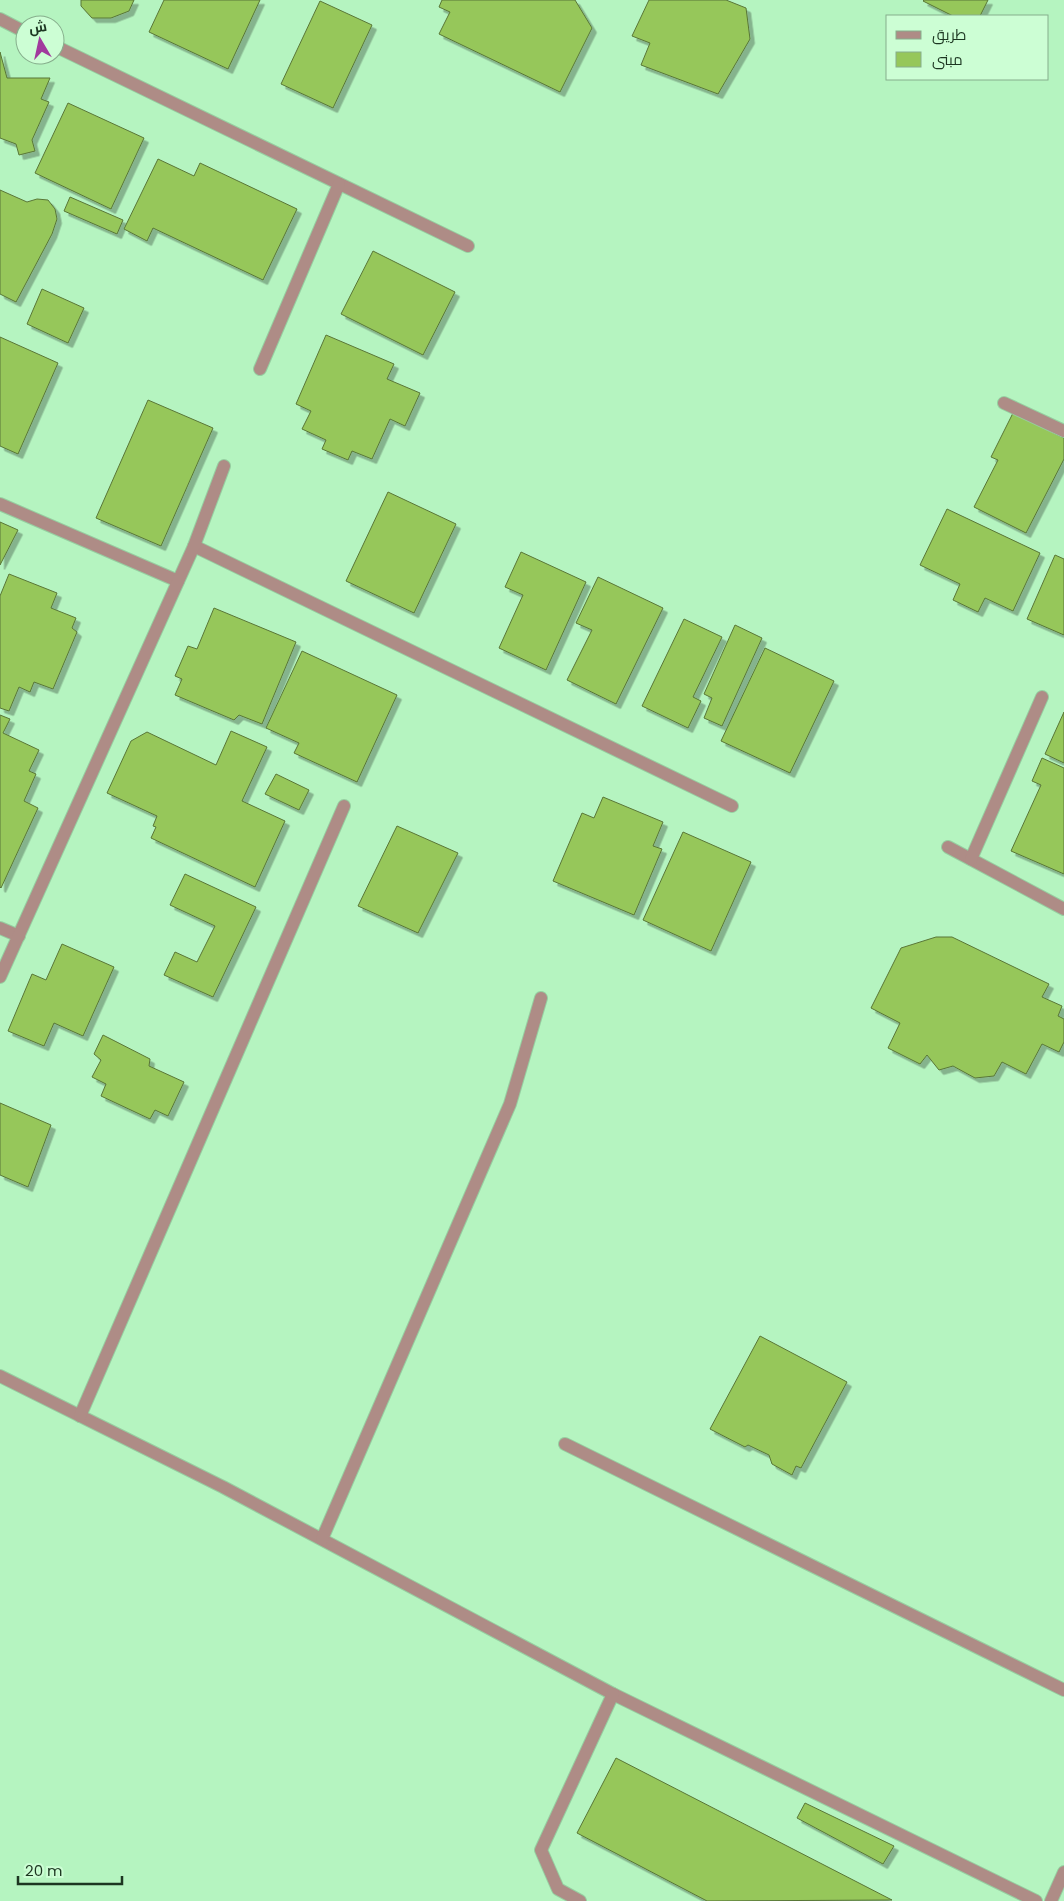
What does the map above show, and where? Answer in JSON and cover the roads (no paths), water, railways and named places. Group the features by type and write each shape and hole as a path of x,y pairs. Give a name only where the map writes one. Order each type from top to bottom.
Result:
{"street":[{"path":"0,19 15,27"},
{"path":"65,51 468,246"},
{"path":"260,369 339,184"},
{"path":"1004,403 1064,431"},
{"path":"0,977 194,546 224,466"},
{"path":"0,504 178,581"},
{"path":"194,546 732,806"},
{"path":"971,859 1042,697"},
{"path":"80,1416 344,806"},
{"path":"948,847 1064,909"},
{"path":"0,928 19,936"},
{"path":"322,1540 510,1104 541,998"},
{"path":"0,1376 223,1487 613,1694 1036,1901"},
{"path":"565,1444 1064,1690"},
{"path":"580,1901 558,1889 541,1850 613,1694"},
{"path":"1052,1901 1064,1872"}]}
